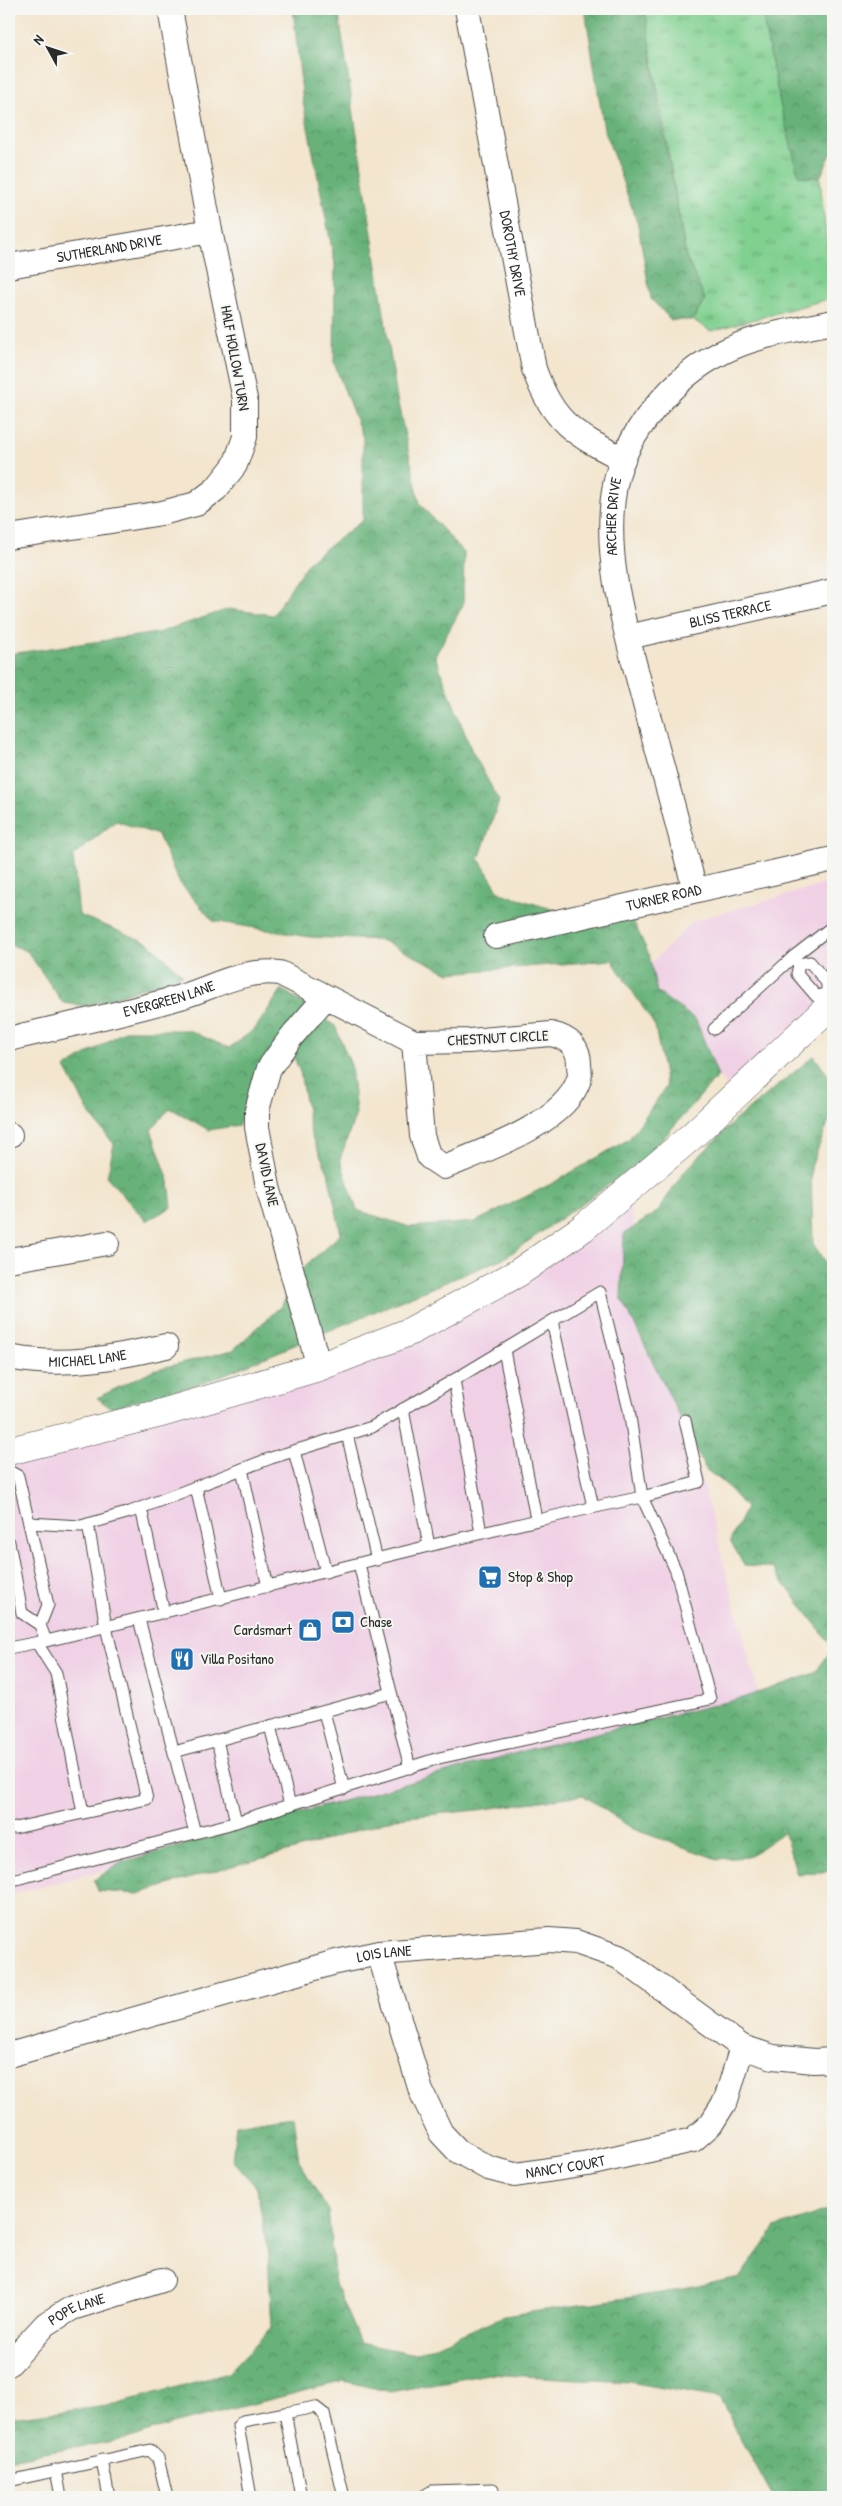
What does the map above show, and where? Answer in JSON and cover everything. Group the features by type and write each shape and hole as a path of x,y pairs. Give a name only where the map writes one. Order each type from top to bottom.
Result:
{"main road":[{"path":"9,1452 158,1414 319,1367 408,1332 518,1273 583,1228 693,1135 831,1000"}],"street":[{"name":"HALF HOLLOW TURN","path":"9,536 162,513 196,504 216,489 235,465 245,437 245,399 210,231 170,9"},
{"name":"DOROTHY DRIVE","path":"467,9 537,378 544,396 556,416 588,442 624,459"},
{"name":"SUTHERLAND DRIVE","path":"9,266 210,231"},
{"name":"ARCHER DRIVE","path":"695,890 628,637 614,565 612,510 615,483 634,435 681,380 720,353 748,341 833,322"},
{"name":"BLISS TERRACE","path":"628,637 833,591"},
{"name":"TURNER ROAD","path":"496,936 833,859"},
{"name":"EVERGREEN LANE","path":"11,1034 183,996 258,972 280,974 325,998"},
{"name":"CHESTNUT CIRCLE","path":"325,998 414,1042 469,1041 551,1034 567,1038 579,1055 580,1079 568,1100 545,1119 495,1146 444,1167 429,1158 422,1136 414,1042"},
{"name":"DAVID LANE","path":"319,1367 268,1187 257,1127 257,1110 269,1068 325,998"},
{"path":"9,1260 106,1243"},
{"name":"MICHAEL LANE","path":"9,1357 35,1363 67,1364 124,1356 166,1346"},
{"name":"LOIS LANE","path":"9,2056 336,1962 379,1953 549,1940 576,1942 619,1957 742,2047 774,2057 814,2061 833,2060"},
{"name":"NANCY COURT","path":"379,1953 421,2091 441,2132 458,2150 488,2168 515,2175 588,2164 693,2140 711,2124 726,2100 742,2047"},
{"name":"POPE LANE","path":"9,2364 46,2324 72,2308 162,2280"}],"lane":[{"path":"714,1029 833,926"},
{"path":"796,960 810,962 828,983 831,1000 816,996 797,974 796,960"},
{"path":"9,1881 236,1822 439,1758 710,1699 676,1572 642,1496 629,1410 600,1292 372,1427 294,1451 141,1508 85,1525 30,1523"},
{"path":"552,1321 593,1507"},
{"path":"504,1350 536,1519"},
{"path":"454,1380 482,1533"},
{"path":"403,1409 430,1546"},
{"path":"9,1648 106,1627 536,1519 699,1482 685,1420"},
{"path":"347,1434 377,1560"},
{"path":"294,1451 326,1572"},
{"path":"242,1469 268,1587"},
{"path":"9,1471 18,1476 48,1605 40,1625 41,1642 56,1673 83,1813"},
{"path":"196,1487 221,1599"},
{"path":"141,1508 164,1613"},
{"path":"15,1828 147,1799 106,1627 85,1525"},
{"path":"9,1543 22,1613 40,1625"},
{"path":"359,1564 410,1768"},
{"path":"139,1619 196,1833"},
{"path":"174,1752 392,1693"},
{"path":"324,1712 344,1789"},
{"path":"270,1726 290,1805"},
{"path":"217,1740 236,1822"},
{"path":"251,2497 238,2426 243,2421 315,2407 324,2414 344,2497"},
{"path":"285,2413 301,2497"},
{"path":"9,2481 150,2450 158,2458 167,2497"},
{"path":"102,2460 109,2497"},
{"path":"56,2470 61,2497"},
{"path":"422,2497 432,2491 493,2489"}],"shaded area":[{"path":"833,882 833,1010 735,1095 635,980 693,921"},
{"path":"625,1192 760,1699 9,1895 9,1451 409,1332"}],"green space":[{"path":"293,9 338,9 397,399 420,504 464,553 463,605 435,656 471,749 499,801 479,859 500,893 558,911 632,918 649,955 657,992 696,1020 718,1076 645,1159 506,1257 206,1382 111,1408 97,1398 153,1370 233,1350 281,1306 304,1267 341,1234 328,1172 311,1135 300,1072 285,1036 255,1075 239,1125 209,1130 170,1108 151,1130 169,1181 172,1207 146,1221 107,1177 114,1144 91,1116 65,1068 126,1030 188,1030 229,1048 255,1029 282,989 335,1026 351,1065 356,1114 340,1159 357,1210 410,1227 475,1222 553,1183 629,1139 666,1087 655,1026 612,960 449,973 381,940 309,937 213,921 179,882 158,835 116,821 73,856 79,915 149,943 183,975 87,1006 63,1003 27,951 9,944 9,654 157,633 229,609 273,615 308,562 363,520 363,438 334,363 335,264 303,102"},
{"path":"585,9 645,9 659,108 686,257 705,299 693,320 671,320 651,299 638,225 604,129"},
{"path":"644,9 761,9 781,107 799,176 820,178 832,298 711,331 693,320 705,299 686,257"},
{"path":"761,9 827,9 833,43 833,149 820,178 799,176 781,107"},
{"path":"814,1056 833,1082 833,1110 811,1167 813,1243 833,1276 833,1647 772,1568 745,1566 730,1541 746,1508 723,1482 706,1470 621,1297 624,1234 658,1211 683,1173 734,1121"},
{"path":"833,1648 833,1871 797,1874 784,1832 748,1857 717,1859 633,1829 583,1795 478,1810 396,1818 291,1851 224,1868 138,1894 98,1891 94,1880 122,1862 534,1748 743,1698 815,1673"},
{"path":"293,2116 299,2161 328,2211 335,2284 360,2343 415,2354 504,2316 674,2291 740,2277 775,2228 833,2208 833,2497 773,2497 719,2398 629,2382 488,2374 390,2392 344,2381 173,2424 126,2439 9,2459 9,2418 108,2406 228,2373 272,2327 268,2255 257,2188 232,2160 236,2124"}],"place":[{"name":"Stop & Shop","path":"490,1577"},
{"name":"Chase","path":"343,1622"},
{"name":"Cardsmart","path":"310,1630"},
{"name":"Villa Positano","path":"182,1659"}]}
